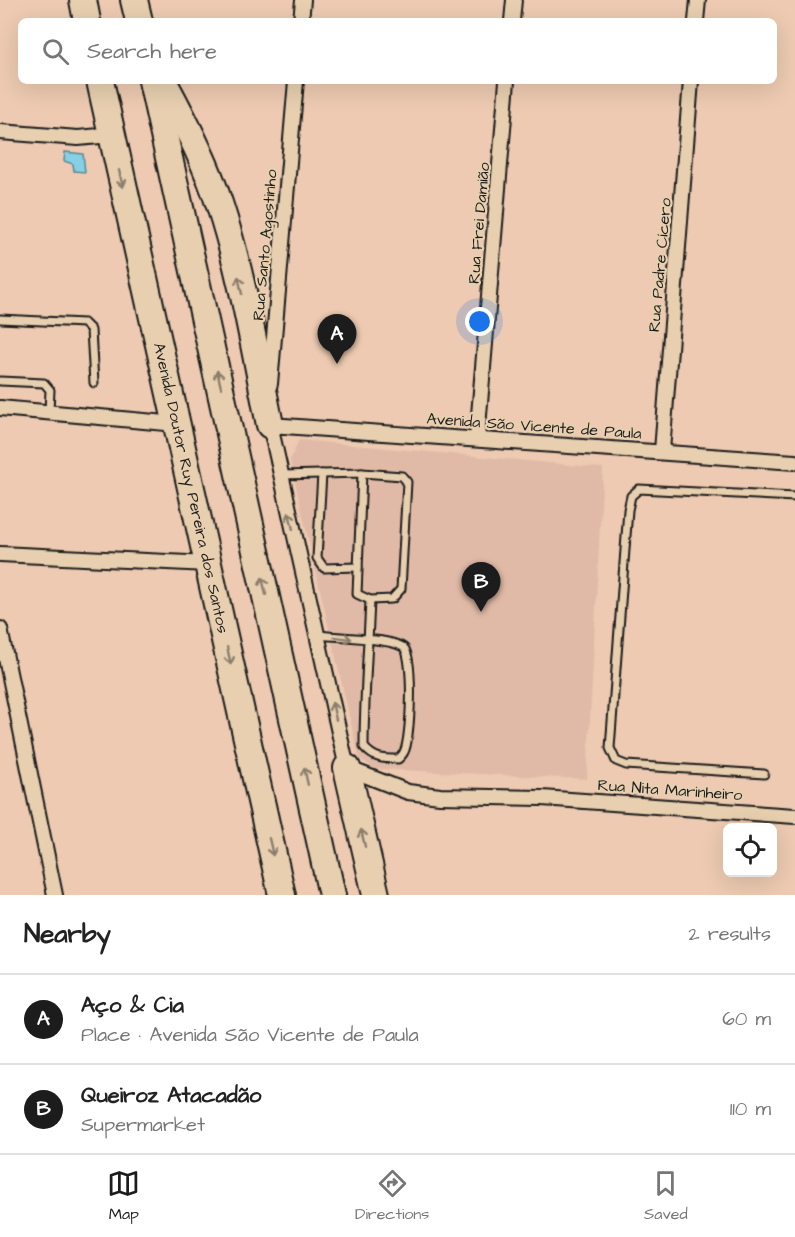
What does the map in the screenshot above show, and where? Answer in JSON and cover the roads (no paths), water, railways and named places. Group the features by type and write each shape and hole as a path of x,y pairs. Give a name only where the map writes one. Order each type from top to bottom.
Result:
{"highway":[{"path":"83,0 86,18"},
{"path":"134,0 138,18"},
{"name":"Avenida Doutor Ruy Pereira dos Santos","path":"101,84 282,895"},
{"path":"153,84 333,895"},
{"path":"165,84 198,150 220,204 232,247 269,419"},
{"path":"347,768 376,895"}],"street":[{"path":"301,18 303,0"},
{"path":"512,18 514,0"},
{"path":"696,18 698,0"},
{"name":"Rua Santo Agostinho","path":"296,84 269,419 347,768"},
{"name":"Rua Frei Damião","path":"477,439 507,84"},
{"name":"Rua Padre Cícero","path":"662,451 691,84"},
{"path":"0,132 78,138 111,135"},
{"path":"0,408 177,424"},
{"name":"Avenida São Vicente de Paula","path":"269,419 477,439 795,462"},
{"path":"0,554 209,564"},
{"path":"0,629 55,895"},
{"name":"Rua Nita Marinheiro","path":"347,768 408,792 470,798 542,798 795,816"}],"lane":[{"path":"0,320 84,322 91,330 94,383"},
{"path":"0,381 44,384 50,390 49,411"},
{"path":"281,475 362,473 397,474 406,482 401,589 392,599 370,600 357,594 362,473"},
{"path":"322,474 317,558 324,568 358,567"},
{"path":"764,774 626,765 616,760 610,748 628,510 631,496 639,489 795,497"},
{"path":"317,635 368,640 395,643 404,648 410,659 411,693 405,752 398,759 381,759 371,755 364,747 368,640 370,600"}],"water":[{"path":"65,152 83,154 85,172 74,171 73,164 64,161"}],"place":[{"name":"Aço & Cia","path":"337,364"},
{"name":"Queiroz Atacadão","path":"481,612"}]}
